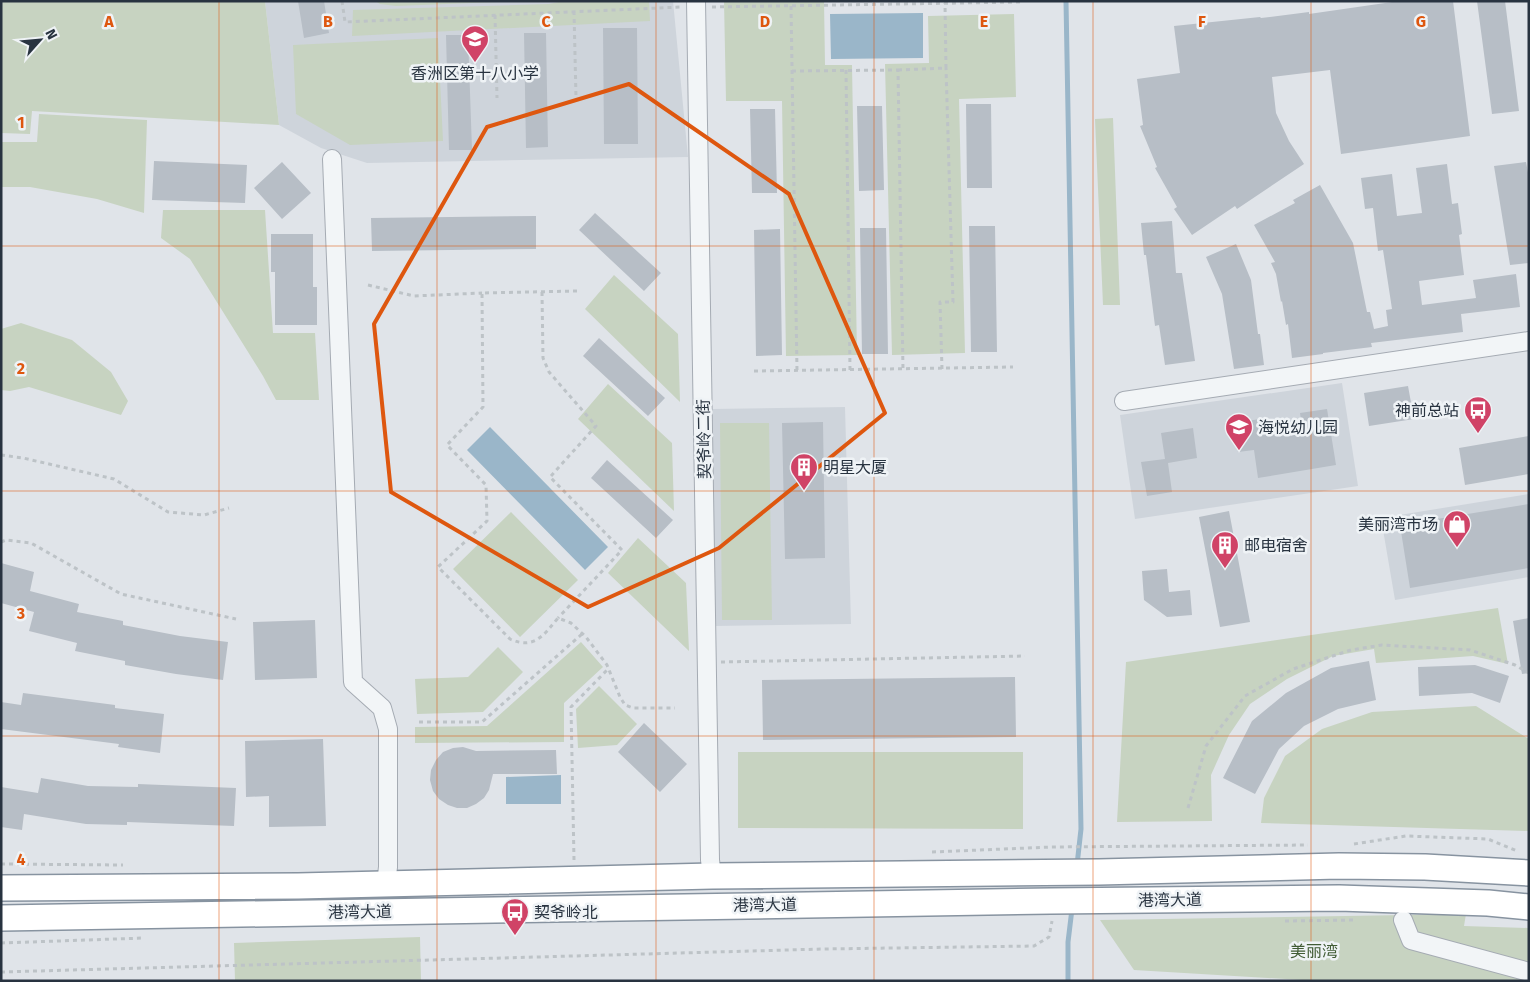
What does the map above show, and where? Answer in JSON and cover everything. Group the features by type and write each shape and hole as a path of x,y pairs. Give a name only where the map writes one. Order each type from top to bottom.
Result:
{"highway":[{"name":"港湾大道","path":"1,888 386,884 712,876 1099,872 1338,866 1425,867 1526,863"},
{"name":"港湾大道","path":"1,918 1052,911 1100,901 1339,898 1470,902 1529,907"}],"street":[{"name":"契爷岭二街","path":"696,4 710,860 712,876"},
{"path":"332,159 353,682 382,708 388,730 388,867 386,884"},
{"path":"1124,401 1529,341"},
{"path":"1403,920 1411,940 1529,972"}],"path":[{"path":"342,1 345,22 696,4 791,6 874,3 1022,2"},
{"path":"747,1 747,6"},
{"path":"942,369 940,302 953,302 945,3"},
{"path":"791,6 797,371"},
{"path":"574,11 576,98"},
{"path":"495,15 497,98"},
{"path":"792,71 946,68"},
{"path":"846,70 850,370"},
{"path":"898,70 903,370"},
{"path":"368,285 414,296 577,291"},
{"path":"482,293 483,407 447,445 486,485 487,521 438,567 510,639 518,643 535,641 542,637 622,550 550,477 596,426 549,372 543,358 542,292"},
{"path":"754,371 1013,367"},
{"path":"1,455 24,458 114,479 168,512 204,515 229,508"},
{"path":"1,542 6,540 31,543 121,594 236,619"},
{"path":"558,618 571,624 582,634 607,665 625,705 633,708 675,708"},
{"path":"419,722 482,722 582,634"},
{"path":"1188,808 1206,746 1246,696 1293,669 1350,650 1382,645 1470,650 1515,665 1529,673"},
{"path":"708,662 1025,656"},
{"path":"574,863 571,707 608,669"},
{"path":"1345,844 1406,836 1488,839 1526,863"},
{"path":"1051,847 1316,845"},
{"path":"1,972 813,949 1034,946 1049,937 1052,911"},
{"path":"1278,920 1365,920"}],"highlighted area":[{"path":"629,84 789,194 885,413 719,548 588,607 391,492 374,324 487,127"}],"shaded area":[{"name":"香洲区第十八小学","path":"265,1 673,1 688,157 367,163 321,148 279,125"},
{"name":"海悦幼儿园","path":"1342,383 1358,486 1135,519 1120,415"},
{"path":"845,407 851,624 714,626 712,409"},
{"name":"美丽湾市场","path":"1529,494 1529,577 1395,600 1381,518"}],"green space":[{"path":"1,1 265,1 279,125 32,111 30,134 1,133"},
{"path":"375,1 522,1 396,6 380,4"},
{"path":"563,1 649,1 650,21 352,36 353,10 549,4"},
{"path":"724,1 824,1 825,65 852,65 857,355 786,356 782,101 726,101"},
{"path":"1014,14 1016,97 959,99 965,353 892,355 885,64 929,63 928,16"},
{"path":"438,38 443,141 350,145 296,114 293,45"},
{"path":"39,114 147,120 144,213 97,199 30,187 1,187 1,142 37,142"},
{"path":"1113,118 1120,305 1103,305 1095,119"},
{"path":"163,210 265,210 273,333 315,333 319,400 276,400 190,259 161,238"},
{"path":"614,275 678,334 680,402 585,309"},
{"path":"21,323 72,340 111,372 128,401 121,415 29,387 10,391 1,390 1,329"},
{"path":"608,384 672,443 674,511 578,419"},
{"path":"720,423 769,423 772,620 722,620"},
{"path":"511,512 578,580 520,637 453,569"},
{"path":"638,538 686,583 689,651 608,573"},
{"path":"1498,608 1508,664 1473,656 1376,663 1374,649 1333,656 1287,679 1250,704 1229,735 1211,775 1212,821 1117,822 1126,662"},
{"path":"581,642 603,667 564,703 564,742 415,743 415,727 487,726"},
{"path":"498,647 523,672 483,712 417,714 415,679 468,677"},
{"path":"599,686 637,724 617,745 578,748 576,709"},
{"path":"1476,706 1529,739 1529,831 1261,823 1264,798 1285,756 1322,729 1372,712"},
{"path":"738,752 1023,752 1023,829 738,828"},
{"name":"美丽湾","path":"1466,914 1464,926 1529,928 1529,981 1319,981 1134,970 1100,920"},
{"path":"420,937 421,981 235,981 234,943"}],"water":[{"path":"923,13 923,58 831,59 830,14"},
{"path":"490,427 608,547 585,570 467,450"},
{"path":"561,775 561,804 506,804 506,777"}],"building":[{"path":"298,1 324,1 329,33 304,38"},
{"path":"1399,1 1453,1 1470,136 1341,154 1330,70 1272,77 1276,113 1289,141 1304,164 1237,209 1235,206 1192,235 1174,209 1177,207 1155,168 1157,167 1140,126 1143,125 1137,79 1180,73 1174,26 1309,12 1309,14"},
{"path":"1477,1 1505,1 1519,111 1492,114"},
{"path":"603,28 637,28 638,144 604,144"},
{"path":"524,33 546,33 548,147 526,148"},
{"path":"446,35 468,35 472,150 449,150"},
{"path":"966,104 991,104 992,188 967,188"},
{"path":"857,106 882,106 884,190 859,191"},
{"path":"750,109 775,109 777,193 752,193"},
{"path":"154,161 247,165 245,203 152,200"},
{"path":"282,162 311,193 282,219 254,188"},
{"path":"1526,162 1529,178 1529,263 1510,265 1494,166"},
{"path":"1447,164 1452,204 1458,203 1462,234 1459,235 1464,275 1419,281 1422,305 1476,298 1473,280 1516,274 1520,307 1461,314 1463,332 1371,343 1372,347 1292,358 1288,324 1286,325 1276,274 1271,263 1275,262 1254,225 1295,203 1293,200 1320,185 1353,243 1367,312 1370,312 1374,329 1388,326 1386,310 1392,309 1383,250 1378,251 1373,208 1365,209 1361,178 1392,174 1397,216 1422,213 1416,168"},
{"path":"595,213 661,273 644,291 579,230"},
{"path":"536,216 536,249 372,251 371,218"},
{"path":"1172,221 1176,273 1182,273 1195,361 1165,365 1159,325 1155,326 1141,223"},
{"path":"969,226 995,226 997,352 971,352"},
{"path":"860,228 886,228 888,354 862,354"},
{"path":"780,229 782,355 756,356 754,230"},
{"path":"271,234 313,234 313,287 317,287 317,325 275,325 275,272 271,272"},
{"path":"1236,244 1251,280 1264,365 1234,369 1222,294 1206,257"},
{"path":"599,338 665,398 648,416 583,356"},
{"path":"1408,386 1414,419 1369,426 1364,393"},
{"path":"1327,409 1336,465 1258,478 1254,450 1238,452 1233,423 1267,418 1270,432 1302,427 1300,413"},
{"name":"明星大厦","path":"823,422 825,558 785,559 782,423"},
{"path":"1193,428 1197,458 1168,463 1172,492 1147,496 1141,462 1165,459 1161,433"},
{"path":"1529,436 1529,474 1465,485 1459,448"},
{"path":"607,460 673,520 656,538 591,478"},
{"name":"美丽湾市场","path":"1529,504 1529,568 1410,588 1400,525"},
{"name":"邮电宿舍","path":"1229,511 1250,622 1220,627 1199,517"},
{"path":"1,563 34,572 30,591 79,604 77,612 123,621 123,625 180,636 228,642 223,680 125,665 125,661 75,651 77,643 29,631 34,612 1,603"},
{"path":"1167,569 1169,592 1190,590 1192,615 1167,617 1144,600 1142,571"},
{"path":"1529,618 1529,673 1522,674 1513,621"},
{"path":"315,620 317,678 255,680 253,622"},
{"path":"1369,661 1376,700 1338,709 1304,726 1279,749 1255,794 1223,778 1252,721 1286,693 1331,668"},
{"path":"1475,665 1509,676 1500,703 1472,693 1419,696 1418,667"},
{"path":"1015,677 1016,737 763,740 762,680"},
{"path":"23,693 115,705 115,708 164,714 160,753 118,747 119,744 1,729 1,702 21,705"},
{"path":"644,723 687,764 660,792 618,752"},
{"path":"323,739 326,826 269,827 269,796 246,797 245,741"},
{"path":"463,747 476,751 556,750 557,774 493,774 489,790 484,798 467,808 457,808 439,799 433,791 430,780 431,770 443,752"},
{"path":"41,778 88,786 138,787 138,784 236,788 234,826 127,822 127,825 86,824 24,814 22,830 1,827 1,787 38,793"}],"waterway":[{"path":"1066,1 1081,829 1077,865"},
{"path":"1068,981 1068,942 1072,909"}],"place":[{"name":"香洲区第十八小学","path":"475,63"},
{"name":"神前总站","path":"1478,434"},
{"name":"海悦幼儿园","path":"1239,451"},
{"name":"明星大厦","path":"804,491"},
{"name":"美丽湾市场","path":"1457,548"},
{"name":"邮电宿舍","path":"1225,569"},
{"name":"契爷岭北","path":"515,936"}]}
